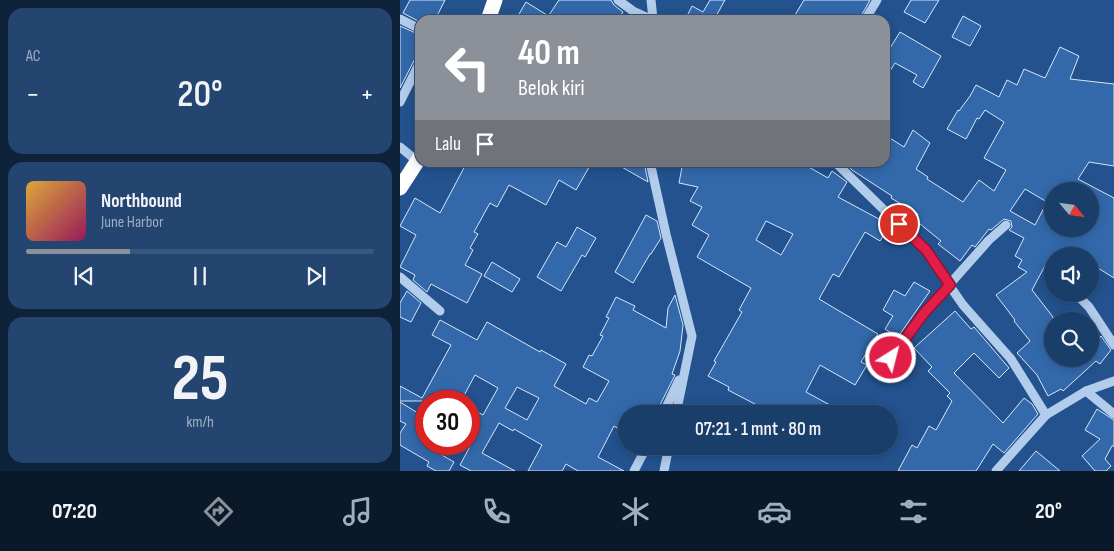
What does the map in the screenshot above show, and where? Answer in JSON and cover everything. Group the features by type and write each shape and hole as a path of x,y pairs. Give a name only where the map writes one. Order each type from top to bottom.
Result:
{"highway":[{"path":"490,15 495,0"},
{"path":"400,188 415,165"}],"street":[{"path":"618,0 632,15"},
{"path":"651,0 652,15"},
{"path":"868,15 877,0"},
{"path":"400,19 415,26"},
{"path":"400,102 415,72"},
{"path":"400,147 415,156"},
{"path":"651,167 692,336 678,405"},
{"path":"840,167 926,250 963,305 1011,359 1046,415"},
{"path":"891,358 924,313 989,240 1006,225"},
{"path":"400,277 440,311"},
{"path":"1084,302 1114,345"},
{"path":"667,405 685,369"},
{"path":"996,471 1046,415 1086,392 1114,381"},
{"path":"1086,392 1114,414"},
{"path":"634,471 642,455"},
{"path":"664,471 667,455"}],"building":[{"path":"410,0 445,0 438,15 415,15 415,19 403,13"},
{"path":"559,0 611,0 623,12 621,15 549,15"},
{"path":"710,0 725,0 717,15 688,15 692,6 703,12"},
{"path":"804,0 870,0 862,15 795,15"},
{"path":"911,0 939,0 925,23 904,12"},
{"path":"526,2 547,15 520,15 519,14"},
{"path":"963,16 981,26 970,46 952,37"},
{"path":"400,26 415,33 415,59 400,88"},
{"path":"900,32 941,56 923,88 913,82 917,75 895,63 890,71 890,48"},
{"path":"1060,47 1079,56 1070,79 1114,84 1114,166 1089,162 1078,179 1084,182 1044,182 1044,200 1025,189 1010,211 1035,225 1044,208 1044,238 1099,238 1099,190 1114,198 1114,278 1099,269 1099,247 1044,247 1044,268 1032,290 1049,312 1044,312 1044,367 1089,367 1063,391 1061,389 1048,396 1037,375 1017,353 1030,341 996,295 1027,272 1018,267 1022,260 1015,256 1024,238 1009,230 1012,227 1011,221 1004,219 991,230 989,229 975,247 972,245 960,261 938,244 941,241 914,219 918,214 891,198 892,196 849,167 890,167 890,138 904,147 913,130 930,143 916,169 928,177 927,179 963,202 979,180 994,191 1006,170 984,158 1004,122 985,110 979,119 977,118 966,139 947,129 976,85 999,97 1007,80 1017,85 1024,69 1045,78"},
{"path":"464,167 589,167 576,190 559,180 546,205 509,185 497,207 490,203 474,232 478,234 470,248 473,250 465,265 482,274 467,303 431,284 427,292 413,280 415,275 400,267 416,235 400,226 415,198 440,213"},
{"path":"622,167 645,167 648,182"},
{"path":"682,167 809,167 828,178 832,171 847,182 838,197 890,225 880,241 865,232 839,277 833,274 819,299 878,334 861,362 867,365 855,385 820,365 806,392 830,405 757,405 728,390 729,387 708,376 716,362 714,361 742,312 739,310 751,288 697,257 709,235 692,225 702,207 690,201 698,187 679,183","holes":["766,221 793,234 781,255 756,240"]},
{"path":"646,215 657,221 661,238 633,283 615,272"},
{"path":"577,227 596,238 585,257 582,255 561,291 537,277 557,242 566,247"},
{"path":"492,262 520,279 512,292 484,276"},
{"path":"914,282 930,291 898,337 885,329 893,316 883,310 894,290 905,296"},
{"path":"407,291 421,303 411,322 400,317 400,303"},
{"path":"675,295 683,325 680,351 672,374 675,375 660,405 618,405 618,428 614,426 598,457 624,471 578,471 566,464 562,471 528,471 542,445 499,423 482,453 515,471 471,471 460,465 465,455 480,455 480,413 483,415 498,388 475,375 467,390 426,390 451,345 432,335 440,320 477,340 487,322 540,352 541,350 566,364 554,386 586,404 589,398 597,402 609,381 583,367 589,355 592,356 603,336 600,335 609,318 606,317 616,297 635,306 633,310 666,328 668,308","holes":["517,387 539,398 527,420 505,408"]},
{"path":"955,311 971,329 974,327 1009,368 999,378 974,353 954,373 1003,423 1024,398 1032,404 1038,414 1004,453 993,444 976,471 898,471 912,445 917,448 929,426 936,430 952,401 947,396 950,393 928,371 932,367 914,348"},
{"path":"1101,336 1111,350 1100,364 1099,338"},
{"path":"400,386 415,394 415,401 400,401"},
{"path":"400,402 415,411 415,454 400,445 400,433 406,424 400,421"},
{"path":"1097,409 1114,420 1114,446 1112,446 1105,459 1111,466 1106,471 1095,471 1082,456 1100,439 1085,430"},
{"path":"1036,451 1060,471 1019,471"},
{"path":"417,455 442,455 454,462 449,471 436,471 427,466 429,462"}],"route":[{"path":"891,358 924,313 950,285 926,250 899,224"}]}
